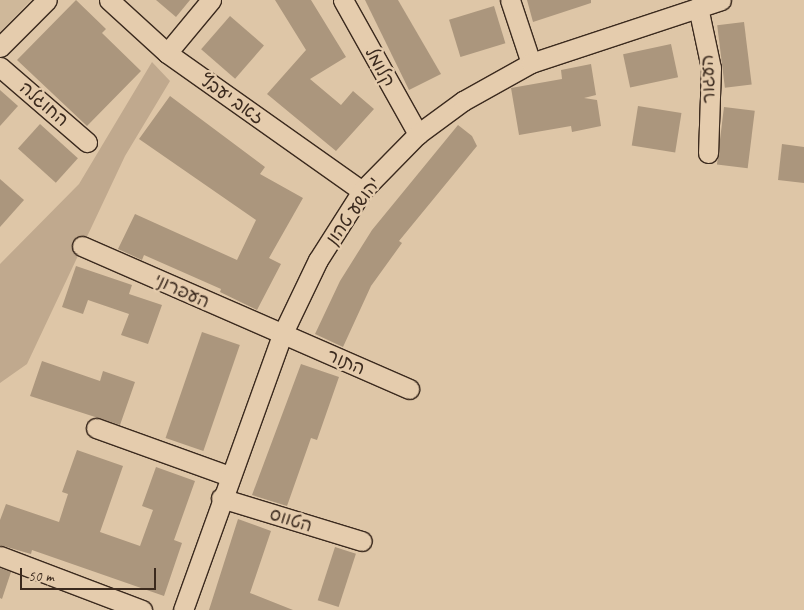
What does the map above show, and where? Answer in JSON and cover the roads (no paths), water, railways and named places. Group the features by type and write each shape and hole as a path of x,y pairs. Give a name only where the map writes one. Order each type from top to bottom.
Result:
{"street":[{"path":"0,47 47,0"},
{"name":"זאב יעבץ","path":"109,0 167,53 362,191"},
{"path":"167,53 211,0"},
{"name":"קלומל","path":"343,0 418,134"},
{"path":"510,0 531,63"},
{"name":"יהושע טהון","path":"183,610 221,498 282,335 318,260 362,191 418,134 463,101 531,63 689,6 721,0"},
{"name":"העגור","path":"689,6 711,68 708,153"},
{"name":"החוגלה","path":"0,67 87,142"},
{"name":"העפרוני","path":"82,246 282,335"},
{"name":"התור","path":"282,335 409,388"},
{"path":"96,428 229,476"},
{"name":"הטווס","path":"221,498 362,541"},
{"path":"0,556 142,610"}]}
